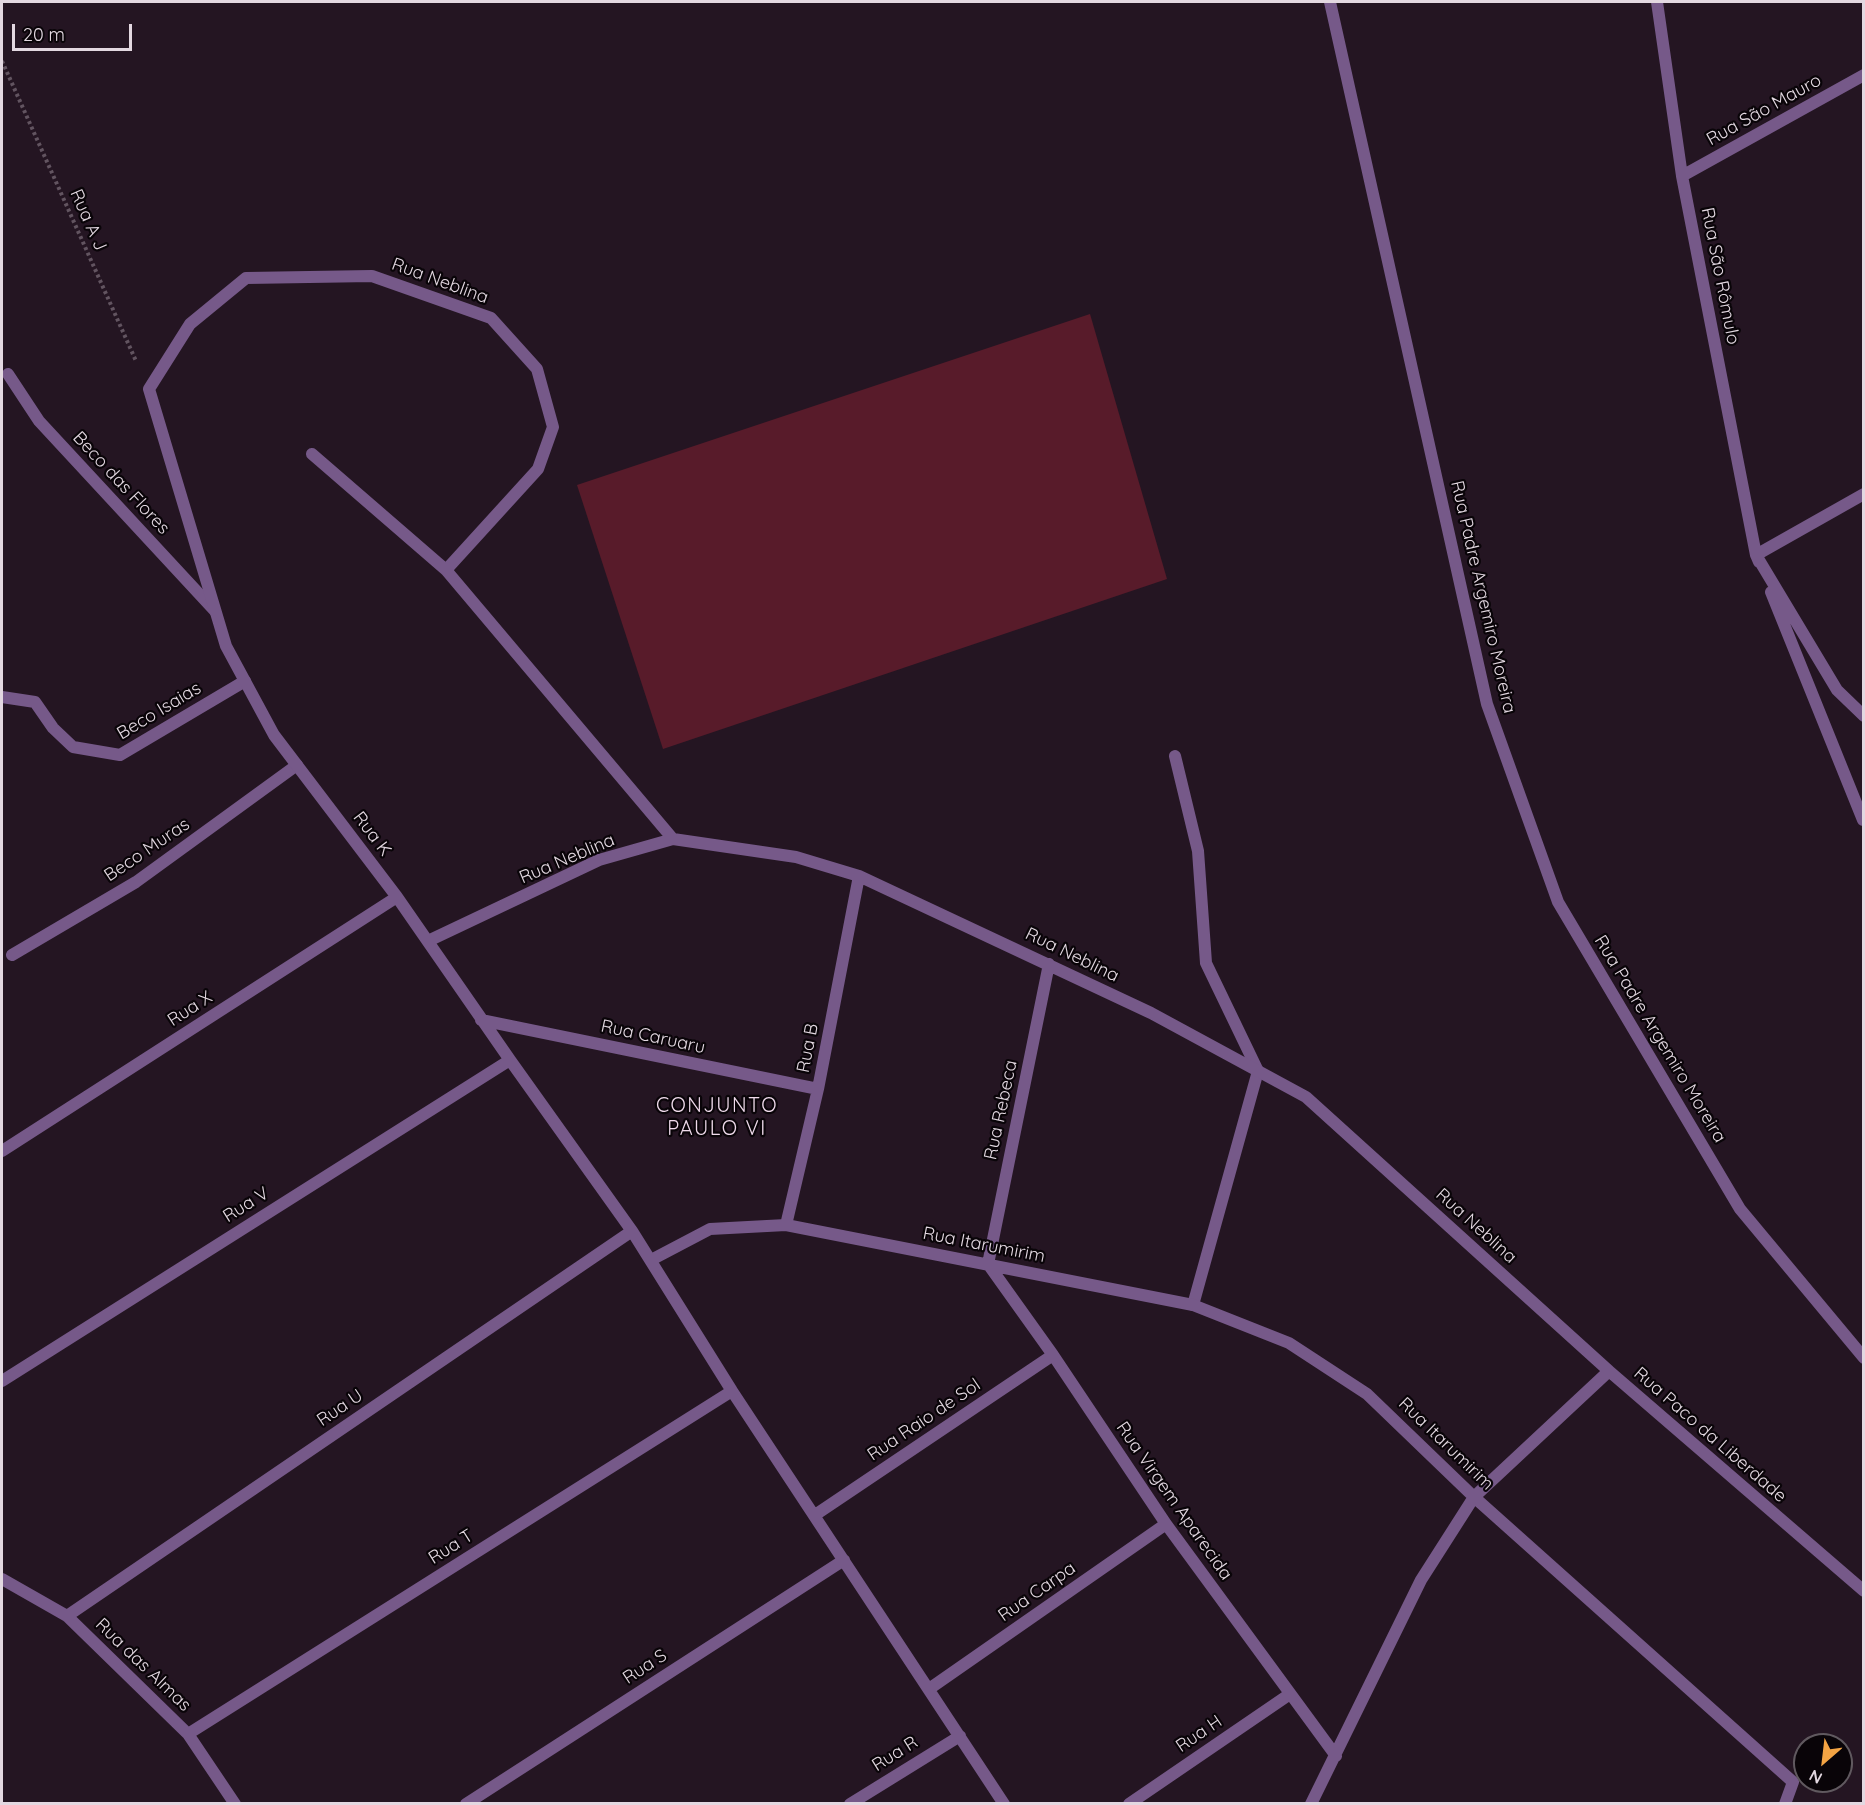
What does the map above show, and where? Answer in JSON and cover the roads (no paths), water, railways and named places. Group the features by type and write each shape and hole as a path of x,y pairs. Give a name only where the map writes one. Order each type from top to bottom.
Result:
{"street":[{"name":"Rua Padre Argemiro Moreira","path":"1330,2 1487,704 1558,902 1740,1209 1863,1358"},
{"name":"Rua São Rômulo","path":"1657,2 1682,176 1756,555 1863,820"},
{"name":"Rua São Mauro","path":"1682,176 1863,75"},
{"name":"Rua Neblina","path":"246,278 372,276 492,318 537,369 553,427 538,469 446,570"},
{"name":"Rua K","path":"246,278 190,324 149,389 226,646 274,735 397,897 651,1260"},
{"name":"Beco das Flores","path":"8,374 39,421 215,611"},
{"path":"312,454 446,570 673,839"},
{"path":"1756,555 1863,494"},
{"name":"Rua São Rômulo","path":"1756,555 1837,690 1863,716"},
{"name":"Beco Isaias","path":"2,697 35,702 53,728 73,747 120,755 245,681"},
{"path":"1175,756 1198,851 1206,963 1258,1071 1193,1305"},
{"name":"Beco Muras","path":"12,955 136,882 297,765"},
{"name":"Rua Neblina","path":"428,941 600,861 673,839 796,857 859,876 1151,1012 1306,1097 1610,1371"},
{"name":"Rua B","path":"786,1226 818,1089 859,876"},
{"name":"Rua X","path":"2,1151 397,897"},
{"name":"Rua Rebeca","path":"988,1263 1049,964"},
{"name":"Rua Caruaru","path":"481,1020 818,1089"},
{"name":"Rua V","path":"2,1381 510,1060"},
{"name":"Rua Itarumirim","path":"651,1260 710,1228 786,1226 988,1263 1193,1305 1289,1342 1367,1394 1474,1497 1793,1782 1785,1803"},
{"name":"Rua U","path":"67,1616 632,1231"},
{"path":"651,1260 732,1391 1004,1803"},
{"name":"Rua Virgem Aparecida","path":"988,1263 1053,1354 1166,1524 1336,1756"},
{"name":"Rua Raio de Sol","path":"815,1515 1053,1354"},
{"name":"Rua Paco da Liberdade","path":"1311,1803 1421,1580 1474,1497 1610,1371 1863,1591"},
{"name":"Rua T","path":"188,1734 732,1391"},
{"name":"Rua Carpa","path":"928,1689 1166,1524"},
{"name":"Rua S","path":"466,1803 844,1560"},
{"name":"Rua das Almas","path":"2,1579 67,1616 188,1734 235,1803"},
{"name":"Rua H","path":"1129,1803 1290,1694"},
{"name":"Rua R","path":"850,1803 960,1736"}],"district":[{"name":"CONJUNTO PAULO VI","path":"717,1118"}]}
